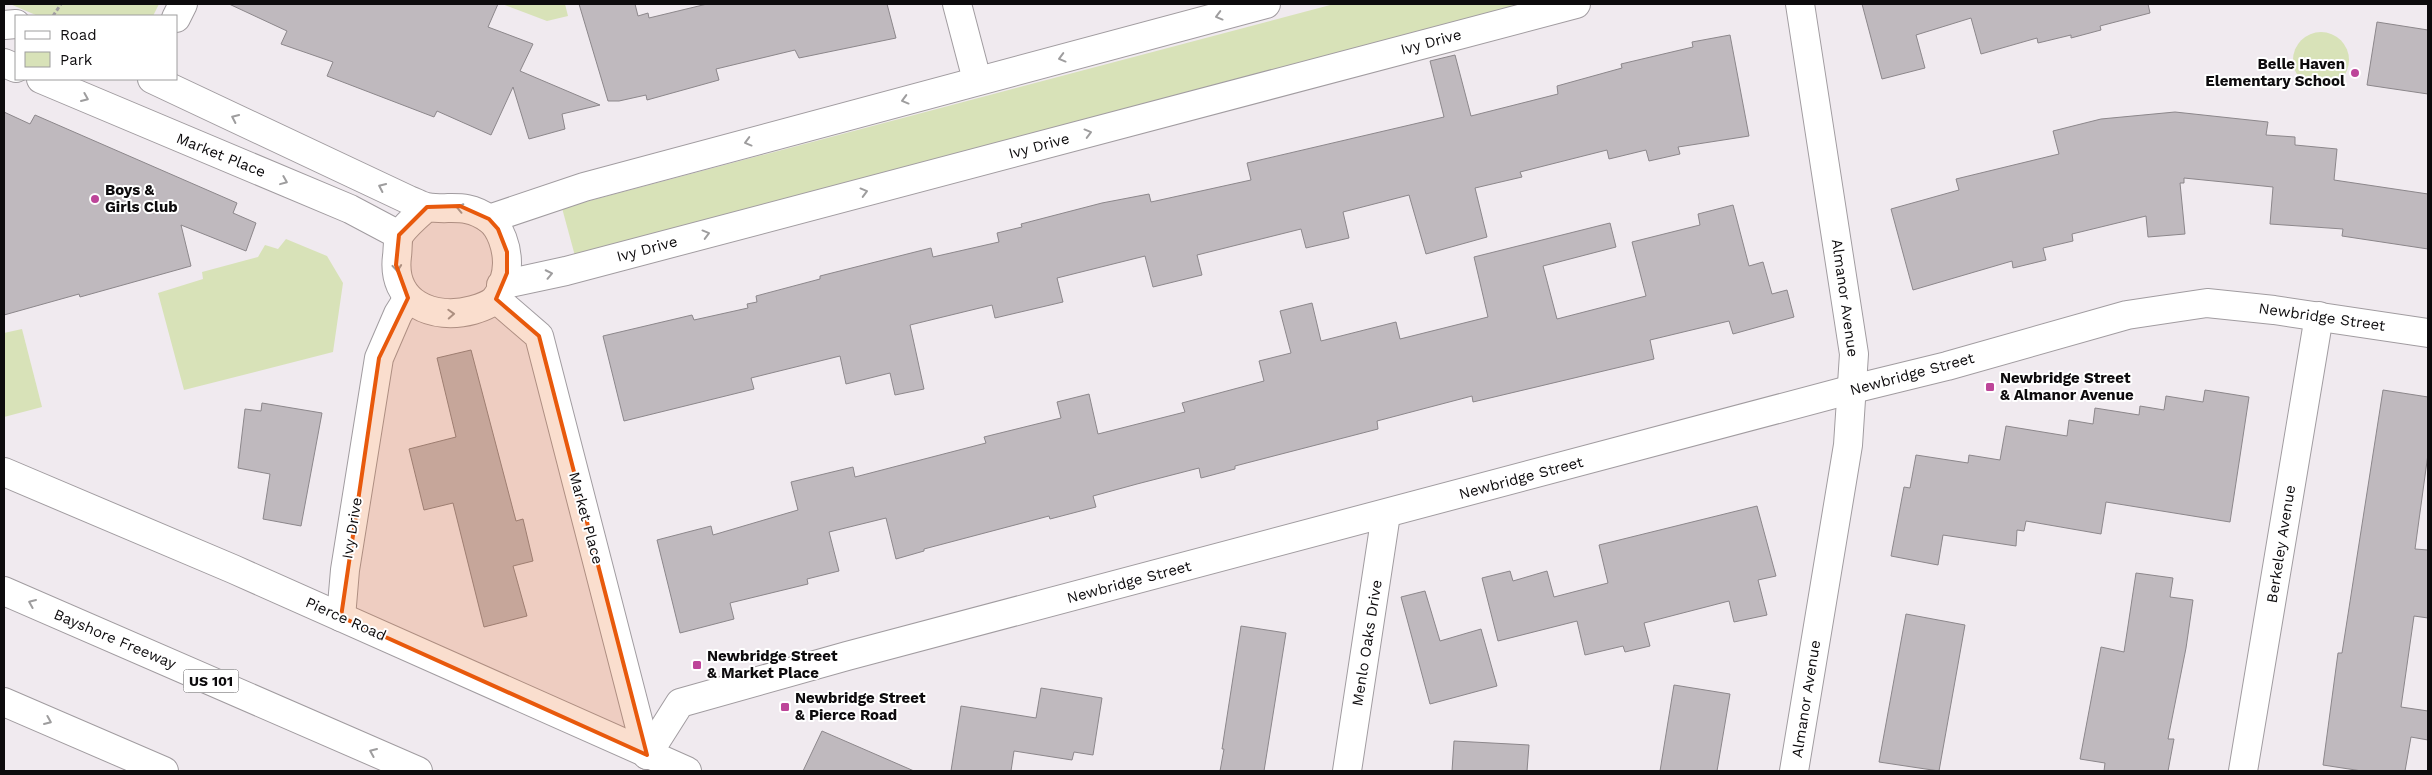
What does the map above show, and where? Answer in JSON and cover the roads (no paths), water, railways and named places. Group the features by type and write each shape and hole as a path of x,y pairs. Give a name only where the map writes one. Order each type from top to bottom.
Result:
{"main road":[{"path":"957,4 977,80"},
{"path":"489,219 584,187 1266,4"},
{"name":"Ivy Drive","path":"499,292 566,271 1576,4"},
{"name":"Almanor Avenue","path":"1794,771 1848,445 1853,389 1853,346 1800,4"},
{"name":"Market Place","path":"42,80 350,209 399,235"},
{"path":"154,80 427,207 460,206 489,219 498,229 507,252 507,273 499,292 480,308 463,313 440,314 423,308 408,298 398,276 396,265 399,235 427,207"},
{"name":"Market Place","path":"499,292 538,336 647,755"},
{"name":"Ivy Drive","path":"341,616 345,570 380,358 398,314 408,298"},
{"name":"Newbridge Street","path":"647,755 680,703 847,656 1853,389 1947,366 2127,315 2207,303 2319,316 2428,333"},
{"name":"Berkeley Avenue","path":"2243,771 2319,316"},
{"name":"Pierce Road","path":"4,472 341,616 686,771"},
{"name":"Menlo Oaks Drive","path":"1347,771 1386,514"},
{"name":"Bayshore Freeway","path":"4,591 418,771"},
{"path":"4,702 164,771"}],"place":[{"name":"Belle Haven Elementary School","path":"2355,73"},
{"name":"Boys & Girls Club","path":"95,199"},
{"name":"Newbridge Street & Almanor Avenue","path":"1990,387"},
{"name":"Newbridge Street & Market Place","path":"697,665"},
{"name":"Newbridge Street & Pierce Road","path":"785,707"}]}
